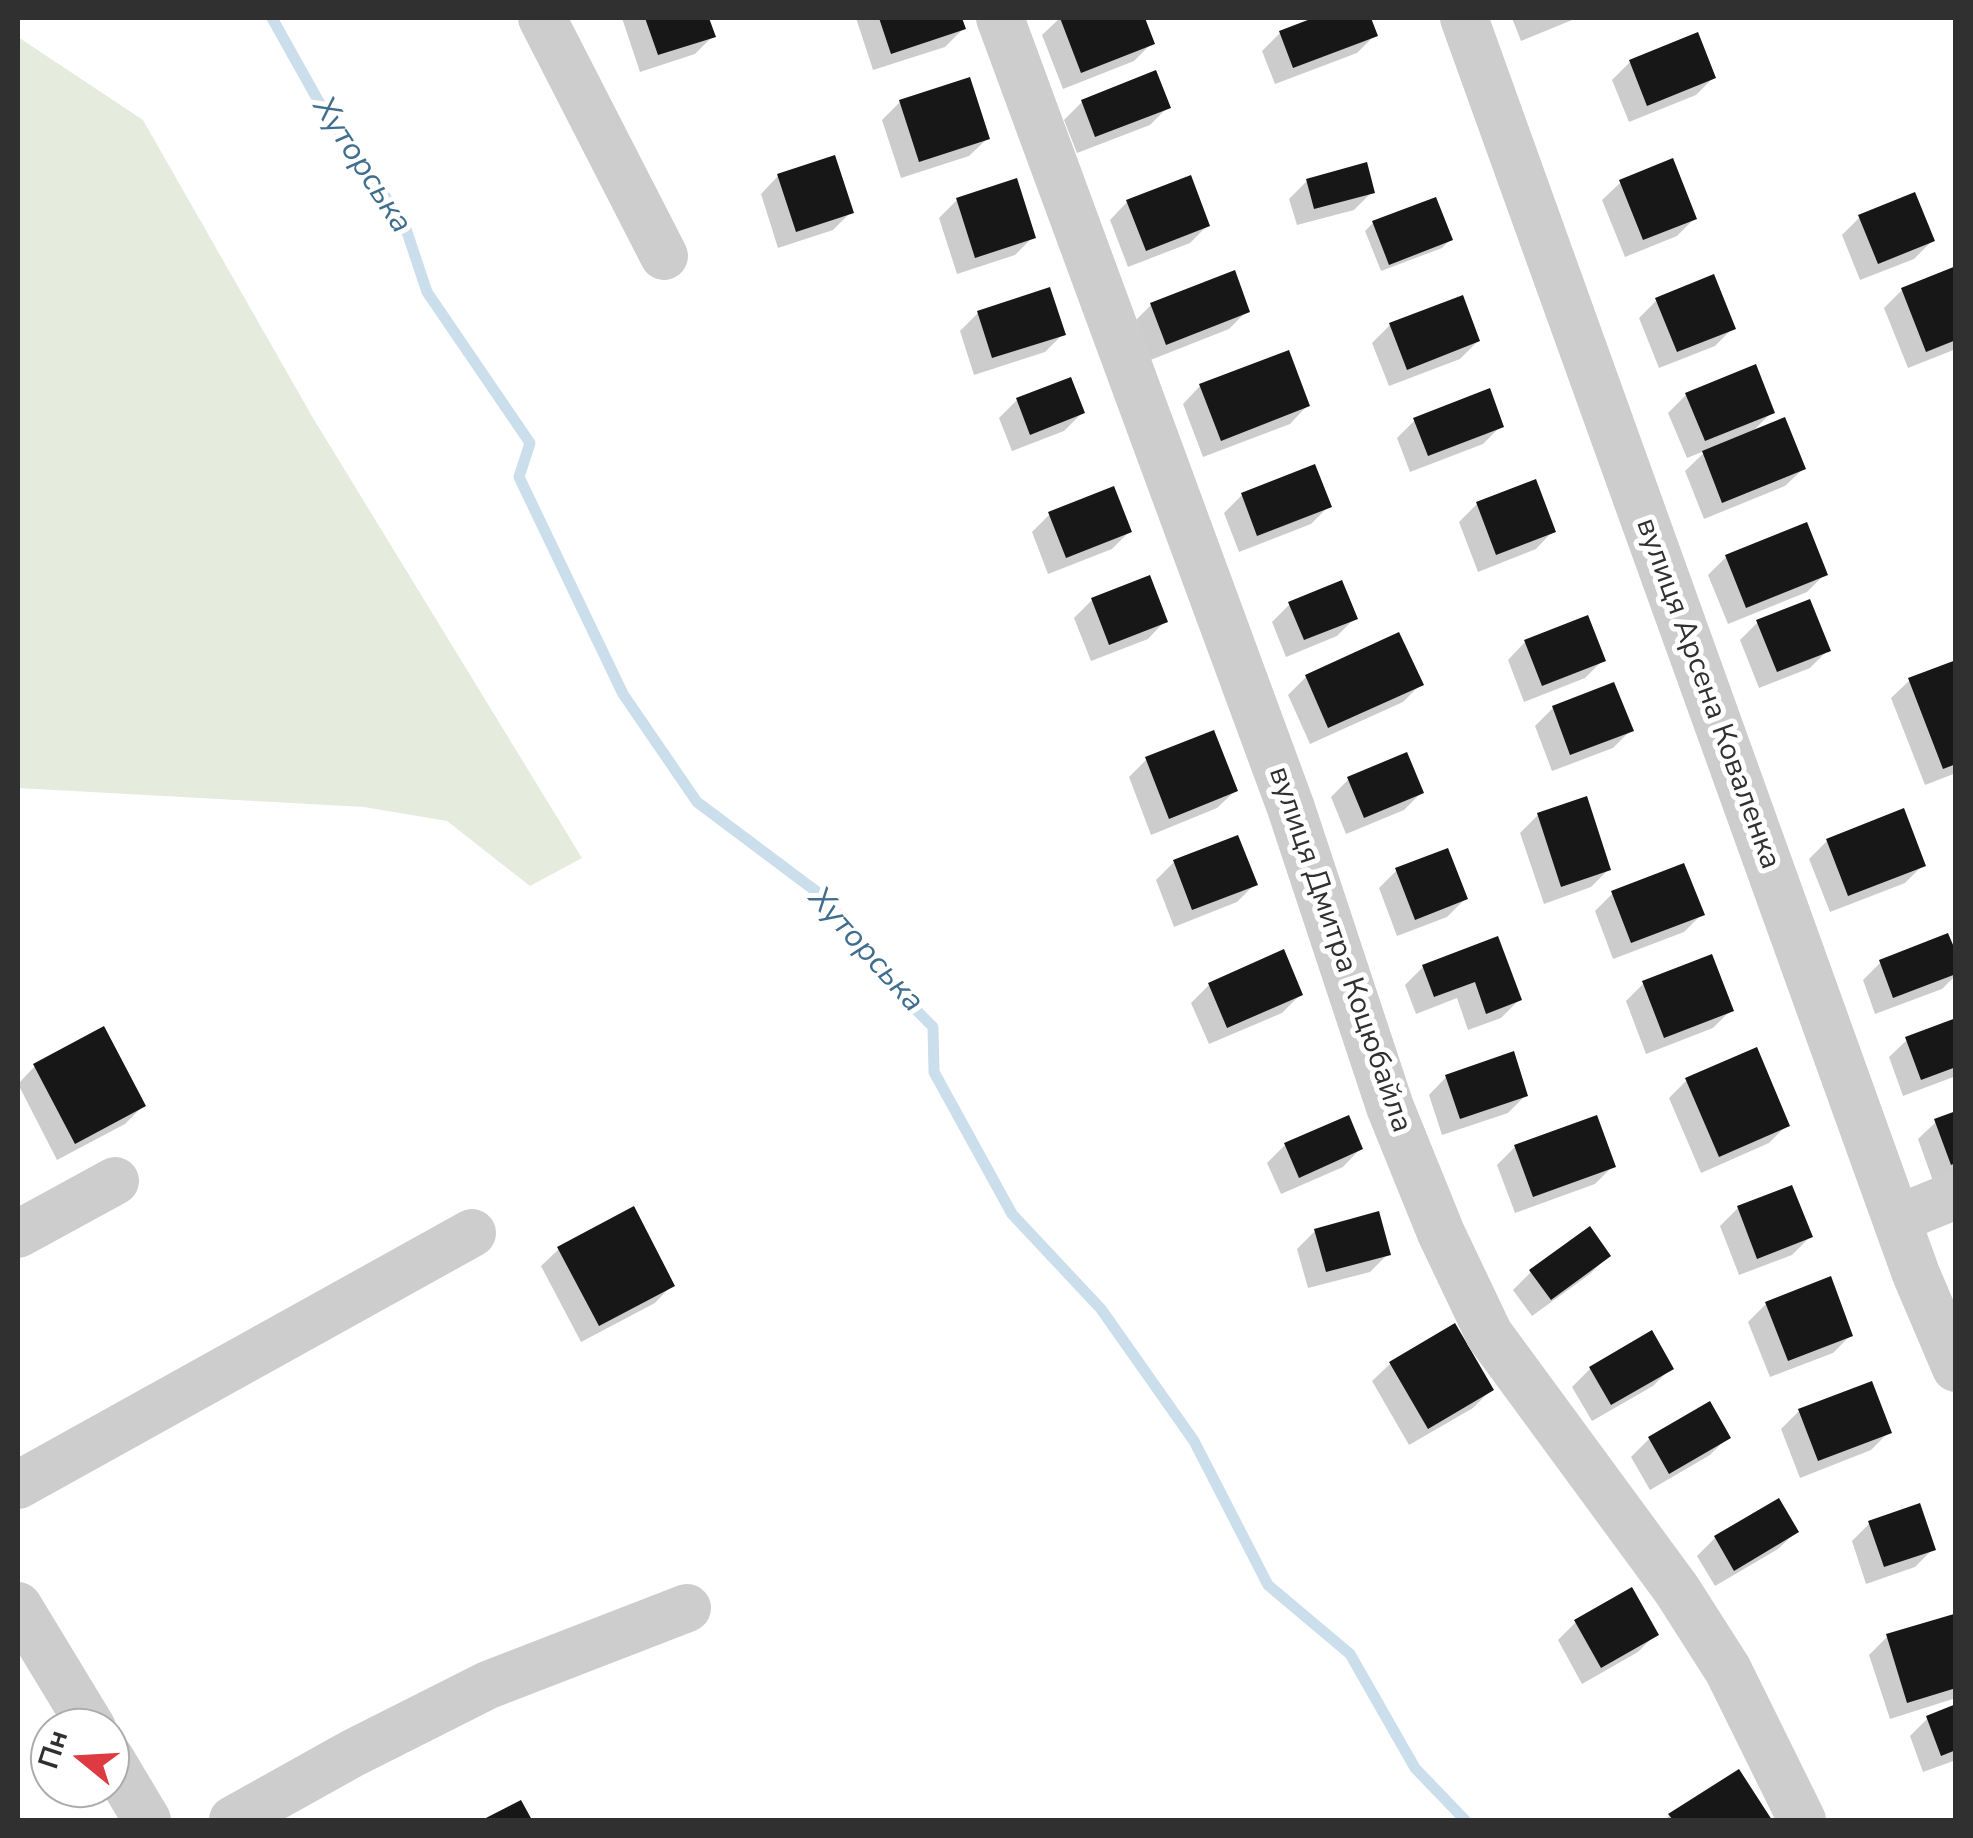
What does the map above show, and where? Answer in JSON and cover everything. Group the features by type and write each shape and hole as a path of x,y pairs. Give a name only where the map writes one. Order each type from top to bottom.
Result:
{"street":[{"path":"542,18 664,256"},
{"name":"вулиця Дмитра Коцюбайла","path":"1000,18 1284,790 1390,1107 1442,1233 1489,1334 1677,1590 1728,1670 1802,1820"},
{"name":"вулиця Арсена Коваленка","path":"1464,18 1897,1219 1956,1368"},
{"path":"18,1234 115,1181"},
{"path":"1897,1219 1956,1195"},
{"path":"18,1486 472,1233"},
{"path":"18,1606 80,1708"},
{"path":"233,1820 354,1752 488,1685 686,1608"},
{"path":"130,1792 147,1820"}],"shaded area":[{"path":"18,37 143,120 313,418 582,858 530,886 447,821 364,807 18,788"}],"building":[{"path":"645,18 709,18 716,37 658,55"},
{"path":"879,18 962,18 966,29 891,54"},
{"path":"1060,18 1145,18 1155,44 1081,73"},
{"path":"1313,18 1371,18 1378,36 1293,68 1279,31"},
{"path":"1698,32 1716,78 1647,106 1629,60"},
{"path":"1156,70 1171,108 1095,137 1081,100"},
{"path":"970,77 990,139 919,162 899,100"},
{"path":"835,155 854,213 796,232 777,174"},
{"path":"1673,158 1697,219 1643,240 1619,180"},
{"path":"1367,162 1375,193 1314,209 1306,179"},
{"path":"1191,175 1210,226 1146,251 1126,200"},
{"path":"1017,178 1036,238 975,258 956,198"},
{"path":"1915,192 1935,241 1878,264 1858,215"},
{"path":"1436,197 1453,240 1389,265 1372,221"},
{"path":"1956,266 1956,340 1926,352 1901,288"},
{"path":"1235,270 1250,312 1166,345 1150,303"},
{"path":"1714,274 1736,329 1677,352 1655,298"},
{"path":"1050,287 1066,335 992,358 977,311"},
{"path":"1463,295 1480,341 1407,370 1389,323"},
{"path":"1289,350 1310,406 1221,441 1199,384"},
{"path":"1756,364 1775,413 1705,441 1685,393"},
{"path":"1071,377 1085,413 1030,435 1016,398"},
{"path":"1490,388 1504,427 1428,456 1413,418"},
{"path":"1785,417 1806,469 1722,503 1702,451"},
{"path":"1315,464 1332,507 1257,536 1241,493"},
{"path":"1536,479 1556,532 1496,555 1476,502"},
{"path":"1114,486 1132,532 1066,558 1048,512"},
{"path":"1807,522 1828,575 1746,608 1725,555"},
{"path":"1150,575 1168,622 1109,645 1091,598"},
{"path":"1342,580 1358,619 1304,640 1288,602"},
{"path":"1810,599 1831,651 1777,672 1756,620"},
{"path":"1588,615 1606,661 1542,686 1524,640"},
{"path":"1399,632 1424,685 1328,728 1305,675"},
{"path":"1956,660 1956,764 1943,769 1908,678"},
{"path":"1614,682 1634,731 1570,755 1552,706"},
{"path":"1214,730 1238,791 1169,819 1145,757"},
{"path":"1407,752 1424,793 1364,818 1347,777"},
{"path":"1587,796 1611,870 1561,887 1537,813"},
{"path":"1904,808 1926,866 1848,896 1826,839"},
{"path":"1238,835 1258,885 1192,910 1173,860"},
{"path":"1448,848 1468,899 1415,920 1395,868"},
{"path":"1684,863 1705,915 1631,943 1611,891"},
{"path":"1948,933 1956,952 1956,974 1893,998 1879,960"},
{"path":"1498,936 1522,1000 1486,1014 1475,982 1434,997 1422,965"},
{"path":"1284,949 1303,995 1227,1028 1208,983"},
{"path":"1712,954 1734,1011 1664,1038 1642,981"},
{"path":"1956,1018 1956,1067 1921,1080 1905,1037"},
{"path":"104,1026 146,1106 75,1144 33,1064"},
{"path":"1757,1047 1790,1126 1719,1157 1685,1078"},
{"path":"1514,1051 1528,1096 1460,1119 1445,1075"},
{"path":"1956,1111 1956,1163 1951,1165 1934,1119"},
{"path":"1349,1115 1363,1149 1299,1178 1284,1143"},
{"path":"1597,1115 1616,1167 1533,1197 1514,1145"},
{"path":"1792,1185 1813,1237 1757,1259 1737,1206"},
{"path":"634,1206 675,1286 599,1326 557,1247"},
{"path":"1379,1211 1391,1255 1326,1272 1314,1229"},
{"path":"1590,1226 1611,1256 1551,1300 1529,1270"},
{"path":"1831,1276 1853,1336 1788,1361 1765,1302"},
{"path":"1455,1323 1494,1390 1428,1429 1389,1362"},
{"path":"1652,1330 1674,1369 1611,1405 1589,1367"},
{"path":"1872,1381 1892,1433 1818,1461 1798,1409"},
{"path":"1710,1401 1731,1438 1669,1474 1648,1437"},
{"path":"1779,1498 1799,1532 1734,1571 1714,1536"},
{"path":"1920,1503 1936,1550 1884,1567 1868,1521"},
{"path":"1632,1587 1659,1635 1601,1668 1574,1620"},
{"path":"1954,1614 1956,1688 1907,1703 1886,1634"},
{"path":"1956,1704 1956,1750 1941,1756 1926,1716"},
{"path":"1739,1769 1772,1820 1673,1820 1668,1814"},
{"path":"521,1800 532,1820 482,1820"}],"waterway":[{"name":"Хуторська","path":"272,18 324,111 404,223 427,292 530,443 519,477 623,694 697,802 829,901 864,957 933,1027 934,1072 1012,1214 1101,1309 1194,1441 1268,1585 1350,1654 1415,1768 1465,1820"}]}
